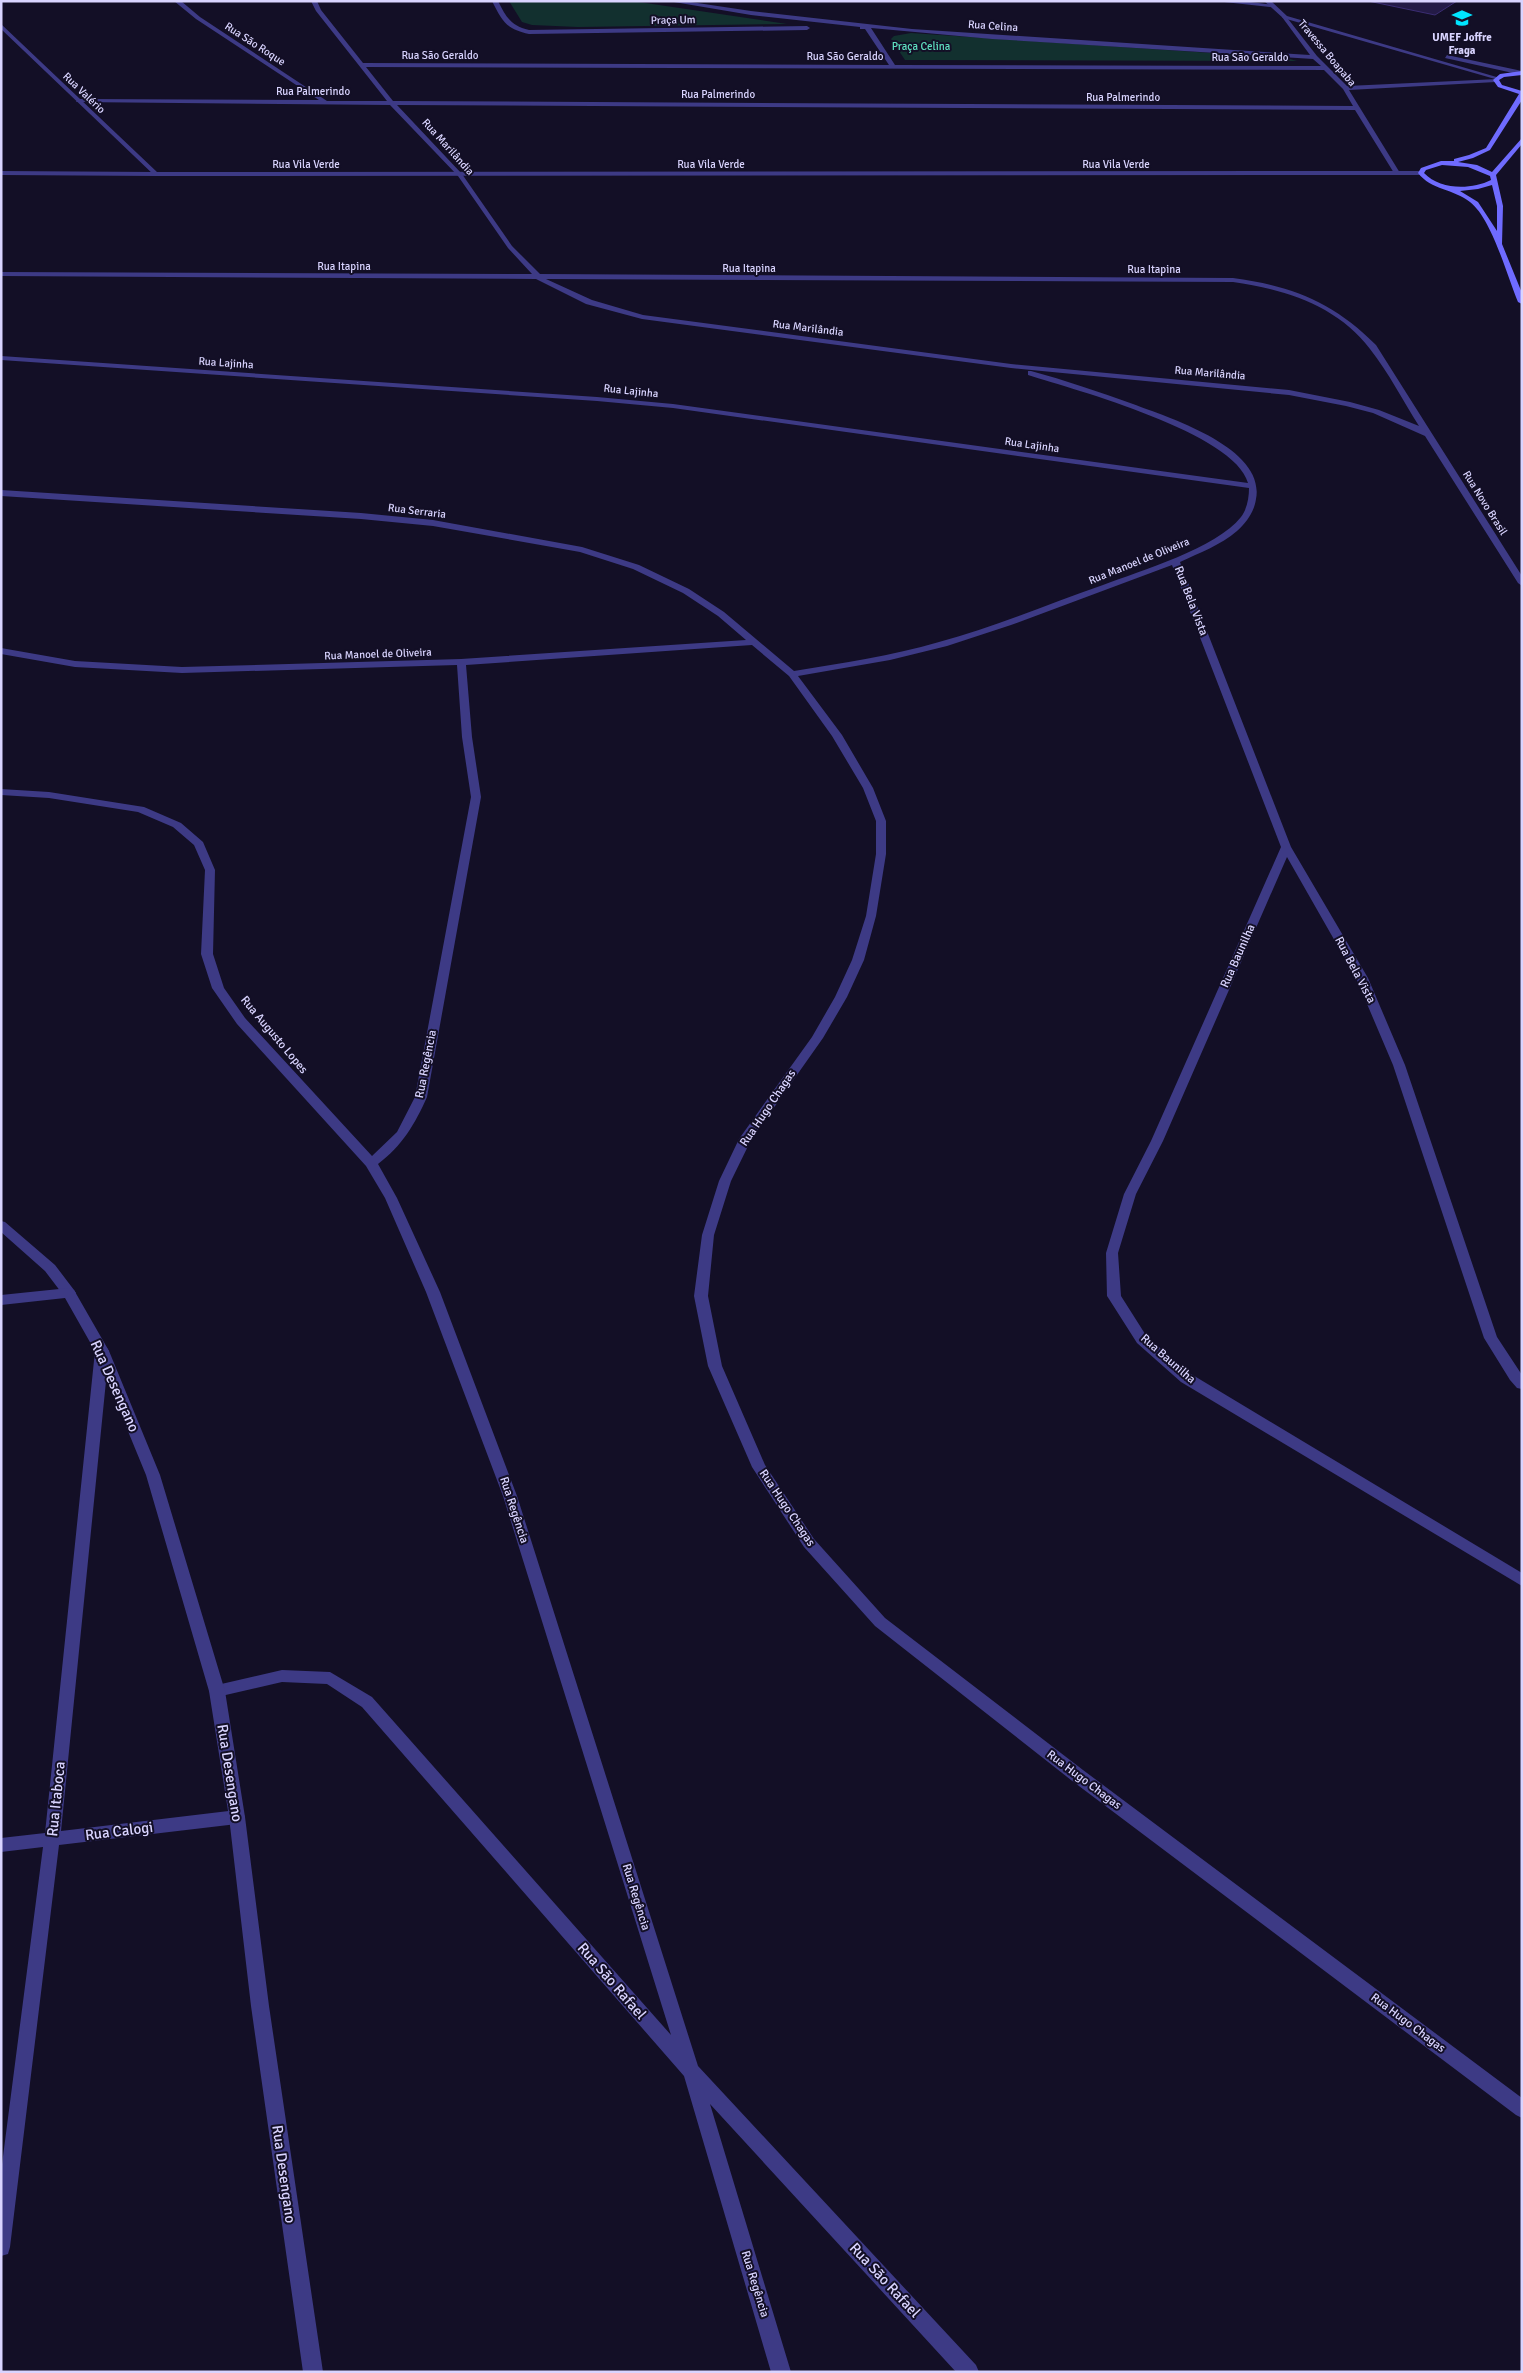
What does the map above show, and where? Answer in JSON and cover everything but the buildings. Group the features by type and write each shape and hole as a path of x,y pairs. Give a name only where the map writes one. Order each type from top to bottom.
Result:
{"main road":[{"path":"1522,73 1502,75 1496,79 1500,86 1522,94 1488,149 1471,157 1423,169 1422,173 1425,179 1447,187 1478,204 1500,247 1509,275 1522,302"},
{"path":"1447,187 1477,188 1488,185 1522,140"},
{"path":"1441,163 1473,165 1486,170 1494,178 1500,206 1500,247"}],"street":[{"name":"Rua São Roque","path":"177,1 198,18 324,101"},
{"name":"Rua Marilândia","path":"314,1 318,10 391,102 460,175 510,246 539,278 589,302 642,317 1011,366 1246,388 1317,398 1383,414 1406,422 1430,435"},
{"name":"Praça Um","path":"495,1 508,25 515,29 529,32 867,28"},
{"name":"Rua Celina","path":"671,1 757,16 867,28 1315,58"},
{"path":"1218,1 1268,3"},
{"name":"Travessa Boapaba","path":"1268,3 1285,17 1315,58 1345,88 1397,173"},
{"path":"1285,17 1496,79"},
{"name":"Rua Valério","path":"1,26 154,174"},
{"path":"867,28 893,66"},
{"path":"1373,42 1522,73"},
{"name":"Rua São Geraldo","path":"363,65 1326,68"},
{"path":"1345,88 1427,85 1496,79"},
{"path":"1427,85 1486,88"},
{"path":"1496,88 1506,89"},
{"name":"Rua Palmerindo","path":"78,102 324,101 1358,108"},
{"name":"Rua Vila Verde","path":"1,173 460,175 1422,173"},
{"name":"Rua Itapina","path":"1,274 1233,280 1259,283 1316,302 1339,314 1357,329 1373,347 1430,435"},
{"name":"Rua Lajinha","path":"1,358 654,404 1254,486"},
{"path":"1011,366 1178,425 1209,439 1233,454 1243,464 1248,470 1254,486"},
{"name":"Rua Novo Brasil","path":"1430,435 1522,583"},
{"name":"Rua Manoel de Oliveira","path":"792,674 919,651 966,639 1175,561 1232,530 1244,519 1252,503 1254,486"},
{"name":"Rua Serraria","path":"1,493 361,516 433,523 515,536 582,550 636,567 686,590 721,614 792,674"},
{"name":"Rua Bela Vista","path":"1175,561 1286,848 1362,978 1399,1065 1491,1338 1514,1376 1522,1384"},
{"name":"Rua Manoel de Oliveira","path":"1,651 75,664 182,670 461,662 756,642"},
{"name":"Rua Regência","path":"461,662 467,738 476,797 421,1098 404,1134 390,1149 371,1163 391,1198 432,1292 510,1496 691,2071 781,2372"},
{"name":"Rua Hugo Chagas","path":"792,674 837,735 868,788 881,821 881,854 872,916 858,960 841,997 817,1038 745,1139 725,1181 708,1235 701,1296 714,1366 759,1467 809,1543 880,1622 1077,1775 1522,2109"},
{"name":"Rua Augusto Lopes","path":"1,792 49,795 140,809 177,825 199,844 210,870 207,954 218,988 241,1021 371,1163"},
{"name":"Rua Baunilha","path":"1286,848 1157,1141 1130,1194 1112,1253 1114,1296 1142,1340 1186,1378 1522,1580"},
{"name":"Rua Desengano","path":"1,1225 50,1268 69,1293 102,1351 153,1475 217,1691 237,1817 260,2006 313,2372"},
{"path":"1,1300 69,1293"},
{"name":"Rua Itaboca","path":"1,2246 52,1839 102,1351"},
{"name":"Rua São Rafael","path":"217,1691 282,1676 330,1678 367,1702 691,2071 970,2372"},
{"name":"Rua Calogi","path":"1,1844 237,1817"}],"green space":[{"path":"509,1 632,1 787,24 578,27 532,25 522,22"},
{"name":"Praça Celina","path":"911,33 1286,58 1297,61 905,60 891,39 894,36"}],"place":[{"name":"UMEF Joffre Fraga","path":"1462,18"}]}
